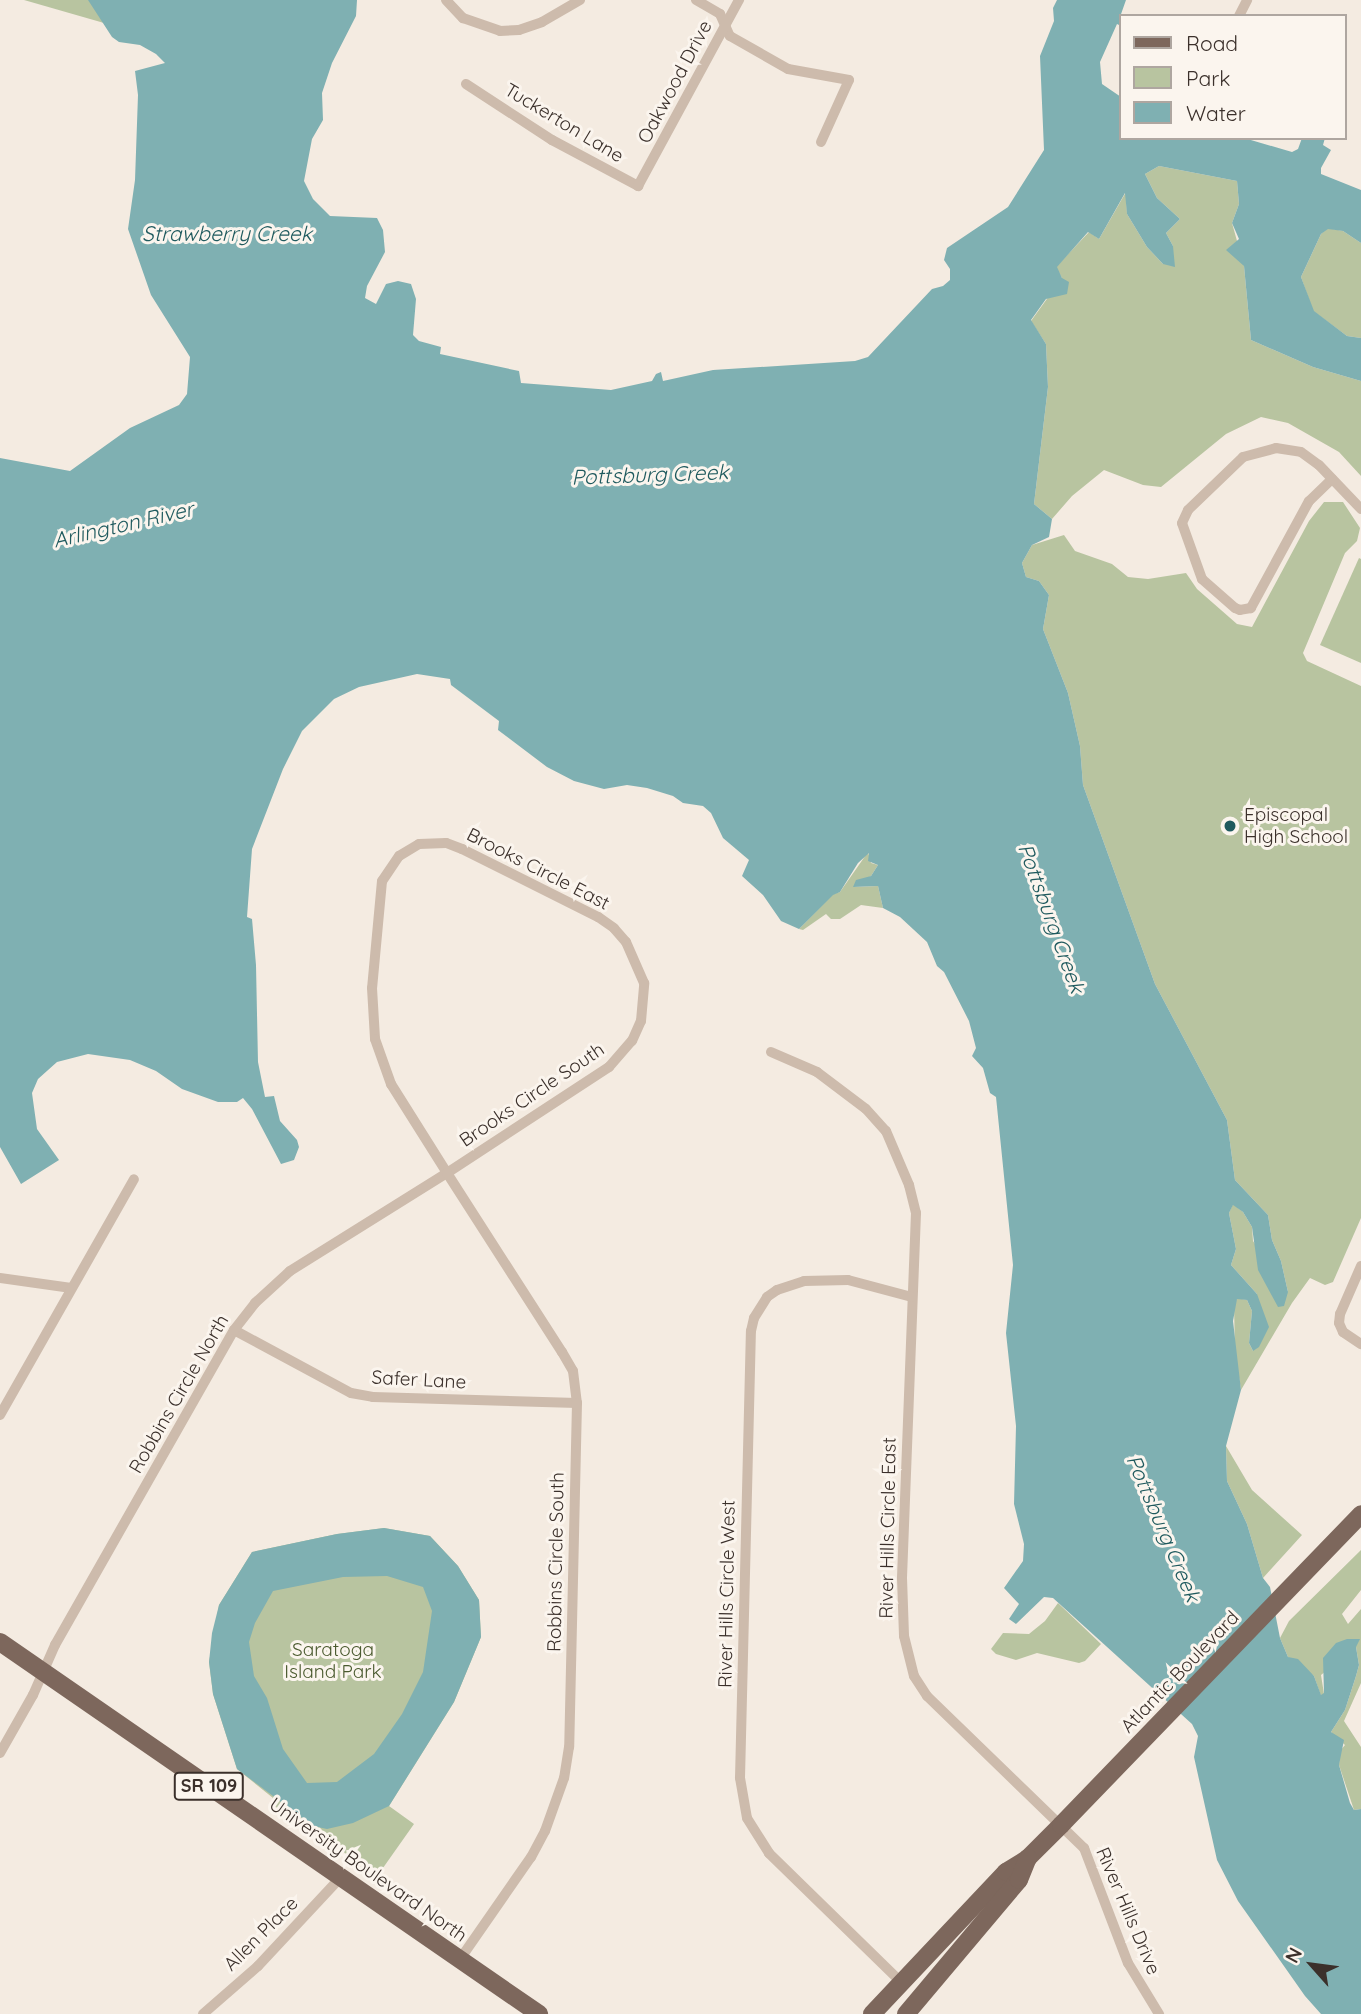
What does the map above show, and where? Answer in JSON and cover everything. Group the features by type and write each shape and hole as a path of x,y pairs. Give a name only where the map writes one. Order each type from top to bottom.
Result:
{"main road":[{"name":"Atlantic Boulevard","path":"872,2014 1006,1872 1028,1858 1061,1825 1361,1514"},
{"name":"University Boulevard North","path":"0,1642 539,2014"},
{"name":"Atlantic Boulevard","path":"906,2014 1019,1880 1028,1858"}],"street":[{"path":"446,0 463,18 500,32 519,30 542,22 580,0"},
{"path":"696,0 720,14 730,36 788,69 849,80 821,142"},
{"name":"Oakwood Drive","path":"643,181 738,0"},
{"name":"Tuckerton Lane","path":"466,85 552,140 595,165 605,167 632,186 638,186 643,181"},
{"path":"1332,479 1309,501 1251,608 1240,610 1202,579 1182,523 1188,510 1243,457 1276,448 1301,452 1332,479 1361,509"},
{"name":"Brooks Circle East","path":"408,850 419,844 446,843 598,918 626,942 638,964 644,983 644,1000"},
{"name":"Robbins Circle South","path":"408,850 388,868 379,896 372,988 375,1039 391,1084 573,1371 577,1403 569,1747 564,1778 545,1831 531,1857 460,1959"},
{"name":"Brooks Circle South","path":"447,1173 609,1067 632,1041 641,1021 644,1000"},
{"name":"River Hills Circle East","path":"771,1052 817,1072 866,1109 886,1130 909,1185 916,1213 902,1578 908,1656 914,1676 928,1696 1061,1825"},
{"name":"Robbins Circle North","path":"0,1753 234,1330 255,1303 290,1271 447,1173"},
{"path":"0,1415 134,1180"},
{"path":"1361,1266 1340,1314 1339,1323 1343,1332 1361,1344"},
{"path":"0,1278 71,1288"},
{"name":"River Hills Circle West","path":"902,1983 769,1853 747,1818 740,1778 751,1331 754,1318 767,1297 777,1290 804,1280 848,1280 912,1297"},
{"name":"Safer Lane","path":"234,1330 351,1393 373,1397 577,1403"},
{"name":"River Hills Drive","path":"1061,1825 1084,1848 1128,1963 1159,2014"},
{"name":"Allen Place","path":"203,2014 258,1966 341,1877"}],"green space":[{"path":"24,0 193,0 104,23"},
{"path":"1159,166 1237,181 1239,204 1232,223 1244,266 1251,340 1313,367 1361,381 1361,476 1339,452 1288,423 1261,417 1226,434 1161,487 1143,485 1104,470 1072,496 1052,519 1034,504 1048,387 1046,344 1031,321 1062,278 1056,267 1089,232 1099,239 1126,192 1127,214 1147,247 1163,264 1173,246 1166,233 1180,219 1157,198 1145,174"},
{"path":"1328,228 1343,231 1361,243 1361,338 1347,336 1313,311 1301,277 1321,234"},
{"name":"Episcopal High School","path":"1324,502 1343,502 1360,528 1357,541 1345,553 1303,653 1307,661 1361,686 1361,1218 1333,1282 1325,1285 1310,1278 1292,1303 1241,1390 1235,1352 1234,1305 1237,1298 1247,1300 1252,1311 1249,1343 1253,1351 1257,1294 1231,1265 1236,1249 1229,1213 1233,1204 1243,1212 1252,1227 1253,1241 1288,1292 1281,1261 1272,1240 1268,1215 1235,1180 1227,1120 1155,984 1083,785 1080,746 1068,693 1043,629 1049,595 1039,581 1026,577 1022,563 1032,545 1064,535 1075,551 1112,564 1128,577 1148,579 1186,573 1197,589 1237,624 1252,627 1309,521"},
{"path":"1359,558 1361,559 1361,663 1320,645"},
{"path":"868,852 871,863 878,865 871,876 854,887 878,886 883,908 861,905 840,919 831,919 826,914 803,930 799,929 833,894 840,892"},
{"path":"1226,1446 1252,1490 1302,1535 1263,1578 1247,1524 1227,1481"},
{"name":"Saratoga Island Park","path":"384,1528 430,1536 458,1566 479,1600 481,1637 454,1702 389,1806 414,1824 378,1875 270,1803 273,1798 237,1769 213,1694 209,1662 219,1605 252,1552 337,1534"},
{"path":"1361,1550 1361,1590 1342,1614 1348,1624 1361,1609 1361,1683 1344,1721 1361,1747 1361,1809 1354,1810 1339,1765 1340,1751 1345,1745 1331,1732 1345,1710 1356,1676 1359,1665 1356,1647 1321,1675 1324,1694 1321,1696 1314,1676 1288,1657 1280,1638 1289,1621"},
{"path":"1058,1603 1101,1644 1085,1661 1079,1663 1037,1653 1016,1660 996,1654 991,1649 1003,1633 1029,1634 1045,1621"}],"water":[{"path":"88,0 357,0 356,16 332,63 322,93 323,120 312,139 304,181 313,199 330,216 377,218 383,230 385,252 367,286 365,298 376,304 386,284 398,281 411,284 416,299 413,335 419,341 441,347 440,354 519,371 521,383 611,390 652,381 656,374 661,372 663,381 713,370 855,361 868,357 932,289 943,286 950,280 950,269 944,260 947,248 1008,207 1044,150 1040,56 1054,21 1053,8 1057,0 1126,0 1120,14 1120,26 1117,24 1100,62 1102,84 1120,96 1120,140 1251,140 1292,152 1298,149 1301,140 1324,140 1323,145 1331,150 1321,168 1321,174 1361,190 1361,243 1343,231 1328,229 1321,234 1301,277 1314,311 1347,336 1361,338 1361,381 1313,367 1251,340 1244,266 1226,250 1239,239 1232,223 1239,204 1237,181 1159,166 1145,174 1157,198 1180,219 1166,233 1173,246 1175,267 1163,264 1147,247 1127,214 1125,193 1099,239 1088,232 1057,267 1062,278 1069,282 1067,294 1046,299 1031,320 1046,344 1048,387 1034,504 1052,519 1049,537 1032,545 1022,563 1026,577 1039,581 1049,595 1043,629 1068,693 1080,746 1083,785 1155,984 1227,1120 1235,1180 1268,1215 1272,1240 1281,1261 1288,1292 1284,1306 1278,1307 1258,1270 1252,1227 1243,1212 1233,1205 1229,1213 1236,1249 1231,1265 1257,1294 1269,1327 1259,1347 1253,1351 1249,1343 1252,1311 1247,1300 1237,1299 1233,1321 1241,1390 1226,1446 1227,1481 1247,1524 1263,1578 1270,1587 1280,1638 1288,1657 1298,1659 1314,1676 1321,1695 1324,1693 1323,1658 1336,1643 1347,1639 1360,1639 1356,1647 1359,1665 1356,1676 1345,1710 1331,1732 1344,1740 1339,1765 1350,1803 1354,1810 1361,1809 1361,2014 1321,2014 1305,1996 1238,1901 1217,1860 1194,1757 1198,1736 1192,1724 1053,1598 1044,1597 1016,1624 1009,1619 1019,1604 1004,1588 1023,1561 1024,1544 1014,1504 1016,1426 1006,1333 1013,1265 996,1097 990,1093 983,1068 972,1056 976,1048 969,1021 944,972 937,966 927,942 900,917 883,908 878,886 853,887 856,880 871,876 878,865 868,861 869,853 858,863 840,892 833,895 799,929 781,921 763,895 742,876 749,860 723,838 711,813 703,806 683,803 673,796 647,788 627,785 604,789 574,781 547,767 498,730 499,721 451,685 450,679 417,674 359,687 334,699 302,731 283,769 252,849 247,917 252,919 256,965 258,1062 265,1097 274,1096 280,1121 297,1140 299,1147 294,1160 281,1164 252,1109 243,1098 237,1102 218,1102 182,1089 156,1071 130,1060 88,1054 57,1062 38,1079 32,1093 37,1129 59,1160 21,1184 0,1147 0,458 70,471 130,428 179,405 187,394 190,357 151,295 128,229 135,180 138,95 135,71 165,63 140,45 119,42 112,37"},
{"path":"384,1528 430,1536 458,1566 479,1600 481,1637 454,1702 389,1806 353,1823 327,1829 313,1826 237,1769 213,1694 209,1662 219,1605 252,1552 337,1534","holes":["387,1576 423,1587 432,1611 423,1672 402,1714 374,1754 337,1782 307,1783 283,1749 267,1698 254,1676 249,1642 255,1623 273,1591 343,1577"]}],"place":[{"name":"Episcopal High School","path":"1230,826"}],"water label":[{"name":"Strawberry Creek","path":"227,233"},
{"name":"Pottsburg Creek","path":"650,474"},
{"name":"Arlington River","path":"123,524"},
{"name":"Pottsburg Creek","path":"1052,918"},
{"name":"Pottsburg Creek","path":"1164,1528"}]}
